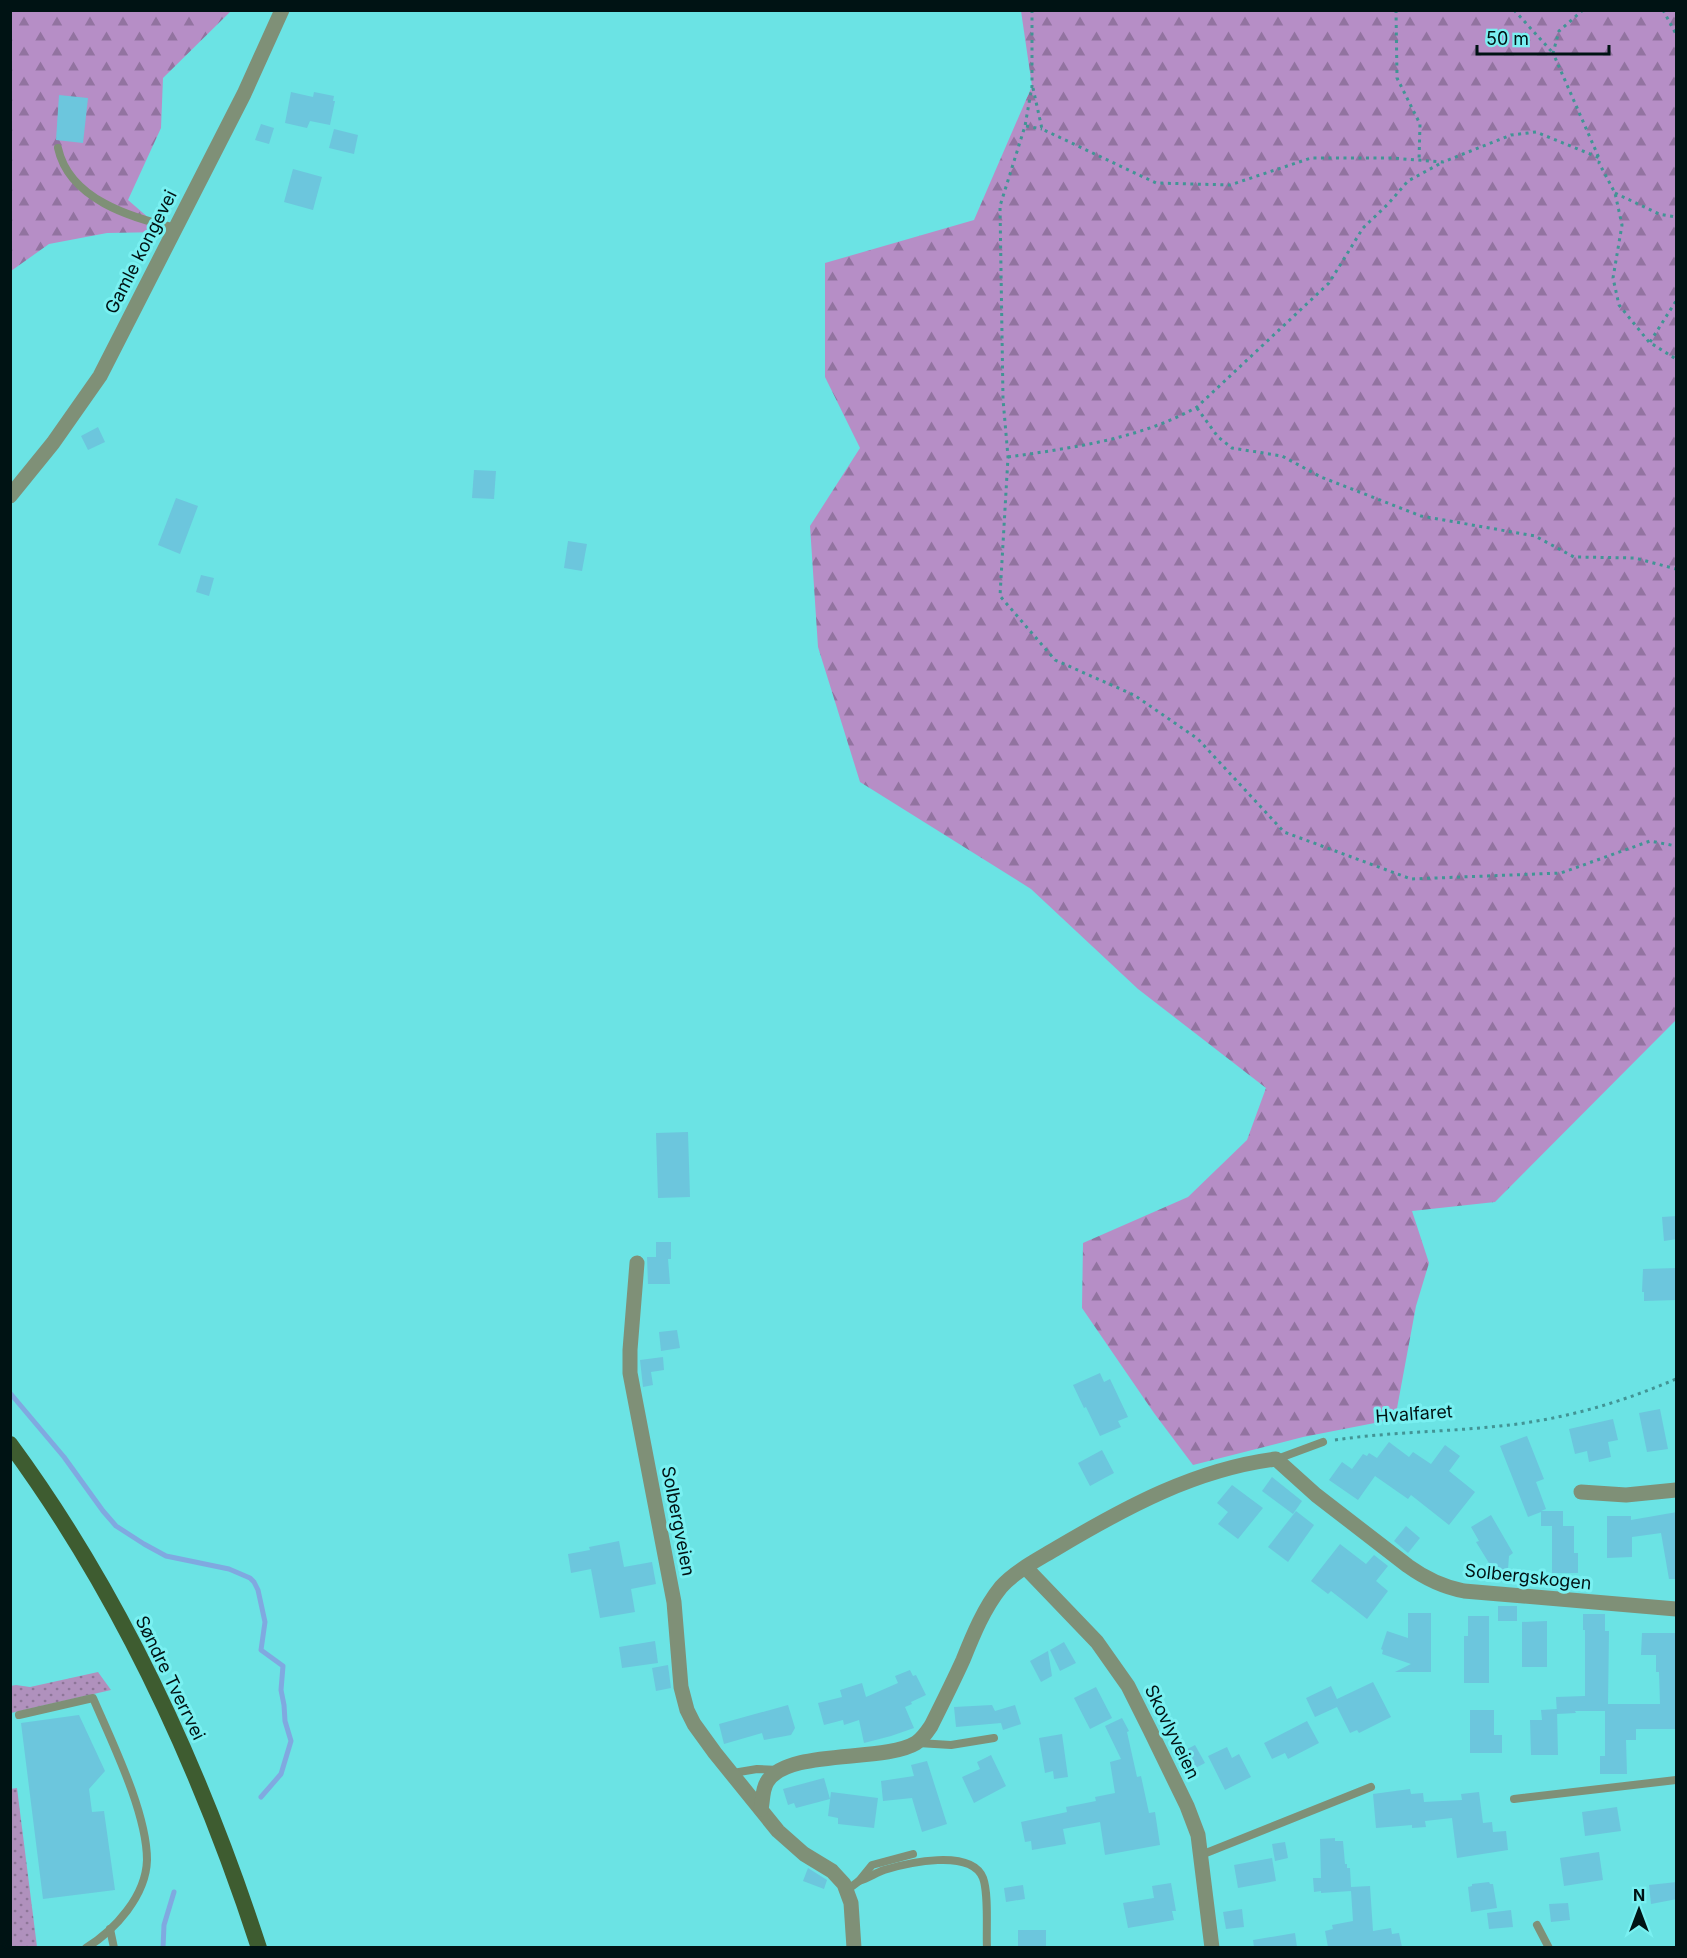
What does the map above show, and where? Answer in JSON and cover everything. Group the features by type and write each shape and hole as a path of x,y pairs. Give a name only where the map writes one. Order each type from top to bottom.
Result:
{"main road":[{"name":"Søndre Tverrvei","path":"10,1444 57,1509 90,1563 153,1683 223,1845 259,1947"}],"street":[{"name":"Gamle kongevei","path":"10,495 53,443 100,376 244,94 282,10"},
{"name":"Solbergveien","path":"638,1263 630,1373 674,1602 683,1701 694,1724 715,1753 790,1843 853,1885"},
{"path":"761,1809 767,1781 781,1770 797,1764 908,1747 917,1742 931,1726 972,1638 996,1594 1004,1584 1026,1568 1080,1534 1155,1494 1211,1472 1276,1459"},
{"name":"Solbergskogen","path":"1276,1459 1316,1495 1421,1576 1440,1585 1464,1591 1677,1610"},
{"path":"1581,1492 1626,1495 1677,1490"},
{"name":"Skovlyveien","path":"1026,1568 1097,1642 1123,1678 1187,1806 1198,1835 1202,1855 1212,1947"},
{"path":"853,1885 851,1904 854,1947"}],"lane":[{"path":"58,148 74,180 87,193 149,222 176,228"},
{"path":"1276,1459 1323,1442"},
{"path":"19,1715 93,1698 126,1775 145,1835 147,1861 136,1897 110,1929 86,1947"},
{"path":"917,1742 951,1744 994,1738"},
{"path":"733,1773 757,1769 781,1770"},
{"path":"1514,1799 1677,1780"},
{"path":"1202,1855 1371,1787"},
{"path":"853,1885 872,1865 914,1854"},
{"path":"853,1885 882,1870 912,1863 949,1861 969,1865 978,1870 983,1878 987,1947"},
{"path":"1537,1925 1549,1947"},
{"path":"110,1929 114,1947"}],"path":[{"path":"1032,10 1032,86 1025,126 1000,206 1004,399 1008,457 1000,596 1054,660 1134,695 1198,739 1284,832 1411,879 1561,873 1650,841 1677,846"},
{"path":"1396,10 1397,78 1420,124 1419,160"},
{"path":"1514,10 1553,53 1600,158 1599,163 1615,193 1622,225 1613,278 1619,305 1649,342 1677,360"},
{"path":"1553,53 1559,31 1583,10"},
{"path":"1663,10 1677,34"},
{"path":"1032,86 1042,129"},
{"path":"1025,126 1042,129 1156,183 1230,185 1311,158 1392,158 1443,162"},
{"path":"1008,457 1080,447 1171,422 1197,407 1329,283 1363,228 1408,181 1443,162 1511,135 1536,132 1600,158"},
{"path":"1615,193 1659,214 1677,217"},
{"path":"1649,342 1677,301"},
{"path":"1197,407 1218,437 1232,448 1282,456 1322,477 1421,516 1535,536 1574,557 1635,558 1677,569"},
{"name":"Hvalfaret","path":"1323,1442 1503,1426 1580,1413 1677,1379"}],"shaded area":[{"path":"98,1672 111,1690 11,1713 10,1686 30,1687"},
{"path":"17,1788 37,1947 11,1947 10,1789"}],"green space":[{"path":"11,11 231,11 163,78 161,128 128,200 165,232 107,233 49,244 11,271"},
{"path":"1021,11 1676,11 1676,1020 1495,1202 1412,1211 1429,1263 1416,1306 1395,1419 1303,1437 1193,1465 1154,1413 1082,1308 1083,1243 1188,1197 1247,1140 1266,1088 1138,989 1031,889 860,782 818,647 810,526 860,448 825,377 825,263 974,220 1032,86"}],"building":[{"path":"291,92 313,97 314,92 334,96 330,125 310,121 307,128 285,123"},
{"path":"59,95 88,98 83,143 56,140"},
{"path":"261,124 274,128 269,144 255,140"},
{"path":"334,129 358,135 354,154 329,148"},
{"path":"293,169 322,177 313,210 284,202"},
{"path":"98,427 105,442 88,450 81,436"},
{"path":"474,470 496,471 494,499 472,498"},
{"path":"176,498 198,506 180,554 158,545"},
{"path":"568,541 587,544 582,571 564,568"},
{"path":"201,575 214,578 209,596 196,592"},
{"path":"688,1132 690,1197 658,1198 656,1133"},
{"path":"1677,1216 1677,1239 1664,1241 1662,1217"},
{"path":"656,1242 671,1242 671,1259 668,1259 670,1284 648,1284 647,1257 656,1257"},
{"path":"1677,1268 1677,1300 1644,1301 1643,1269"},
{"path":"677,1330 680,1348 661,1351 659,1332"},
{"path":"663,1357 664,1370 651,1372 653,1385 643,1387 640,1360"},
{"path":"1100,1373 1104,1382 1110,1379 1128,1417 1118,1421 1121,1427 1100,1436 1073,1385"},
{"path":"1660,1409 1668,1449 1647,1452 1639,1413"},
{"path":"1613,1419 1618,1440 1608,1442 1611,1457 1589,1462 1587,1451 1575,1454 1569,1429"},
{"path":"1527,1436 1544,1479 1536,1482 1546,1509 1541,1511 1563,1511 1563,1526 1574,1526 1574,1553 1578,1553 1578,1573 1552,1573 1552,1526 1541,1526 1541,1512 1528,1517 1500,1446"},
{"path":"1389,1442 1409,1457 1413,1452 1431,1464 1445,1445 1460,1456 1449,1471 1475,1492 1449,1525 1411,1495 1408,1499 1375,1476 1358,1500 1329,1480 1342,1462 1352,1469 1363,1454 1367,1456 1369,1453 1377,1458"},
{"path":"1102,1450 1114,1473 1090,1486 1078,1463"},
{"path":"1272,1477 1302,1501 1293,1514 1262,1491"},
{"path":"1232,1485 1263,1508 1238,1539 1218,1524 1228,1512 1217,1503"},
{"path":"1296,1511 1314,1525 1288,1562 1268,1547"},
{"path":"1677,1512 1677,1579 1669,1579 1661,1533 1632,1537 1632,1557 1607,1558 1607,1516 1631,1516 1631,1520"},
{"path":"1491,1515 1513,1553 1509,1556 1507,1582 1488,1581 1489,1563 1476,1542 1479,1541 1471,1527"},
{"path":"1406,1526 1420,1538 1408,1553 1394,1541"},
{"path":"619,1541 624,1567 652,1562 656,1584 631,1589 635,1612 600,1618 591,1569 571,1573 568,1554"},
{"path":"1340,1544 1366,1564 1374,1555 1388,1566 1376,1581 1388,1591 1367,1619 1331,1591 1328,1594 1311,1581"},
{"path":"1498,1606 1517,1606 1517,1621 1498,1621"},
{"path":"1408,1613 1431,1613 1431,1672 1395,1672 1411,1664 1382,1654 1381,1649 1387,1631 1408,1638"},
{"path":"1583,1614 1605,1614 1605,1631 1609,1631 1608,1704 1660,1704 1656,1655 1641,1655 1642,1633 1677,1633 1677,1729 1636,1729 1636,1740 1626,1740 1627,1774 1600,1774 1600,1756 1605,1756 1605,1711 1575,1711 1576,1713 1557,1714 1556,1697 1585,1696"},
{"path":"1468,1616 1489,1616 1489,1683 1464,1683 1464,1636 1468,1636"},
{"path":"1547,1621 1547,1667 1522,1667 1522,1622"},
{"path":"655,1641 658,1663 622,1668 619,1647"},
{"path":"1064,1642 1076,1663 1060,1671 1050,1650"},
{"path":"1048,1651 1052,1676 1041,1682 1030,1661"},
{"path":"668,1665 671,1688 656,1691 652,1668"},
{"path":"910,1670 913,1676 916,1675 926,1695 905,1707 914,1728 864,1743 859,1720 844,1725 843,1720 824,1725 818,1703 842,1697 840,1690 862,1683 866,1697 898,1683 895,1676"},
{"path":"1373,1682 1391,1717 1359,1733 1357,1730 1350,1733 1337,1707 1315,1717 1306,1698 1331,1686 1337,1699"},
{"path":"1096,1687 1112,1718 1090,1729 1074,1698"},
{"path":"788,1705 795,1728 791,1735 764,1740 762,1733 724,1744 719,1724"},
{"path":"992,1705 995,1711 1015,1705 1021,1724 1003,1730 1001,1723 956,1727 954,1707"},
{"path":"1557,1709 1558,1755 1531,1755 1530,1720 1542,1720 1541,1710"},
{"path":"1470,1710 1494,1710 1494,1735 1502,1735 1502,1753 1470,1753"},
{"path":"79,1715 105,1771 89,1789 92,1812 104,1811 115,1890 43,1899 21,1723"},
{"path":"1122,1718 1129,1731 1127,1732 1137,1777 1141,1776 1149,1813 1155,1812 1160,1845 1105,1855 1100,1822 1063,1829 1066,1844 1032,1850 1031,1841 1025,1842 1021,1822 1067,1812 1066,1807 1096,1801 1095,1797 1115,1793 1110,1762 1121,1759 1105,1726"},
{"path":"1307,1721 1319,1743 1288,1759 1285,1753 1272,1759 1264,1743"},
{"path":"1062,1734 1068,1777 1054,1779 1053,1771 1045,1773 1039,1738"},
{"path":"1195,1745 1205,1763 1186,1773 1176,1755"},
{"path":"1227,1747 1232,1758 1239,1754 1251,1777 1225,1790 1208,1756"},
{"path":"991,1755 1006,1786 974,1803 962,1777 980,1769 977,1762"},
{"path":"927,1761 947,1824 922,1832 912,1798 883,1801 881,1781 914,1776 911,1765"},
{"path":"824,1778 830,1799 796,1808 794,1803 788,1805 783,1789"},
{"path":"1410,1789 1411,1794 1423,1793 1424,1802 1462,1800 1461,1794 1479,1792 1483,1823 1492,1822 1493,1832 1506,1831 1508,1850 1457,1858 1452,1818 1425,1821 1426,1827 1412,1828 1412,1825 1376,1828 1373,1794"},
{"path":"831,1792 878,1798 874,1828 838,1824 838,1818 828,1816"},
{"path":"1617,1807 1621,1831 1585,1836 1582,1812"},
{"path":"1335,1838 1335,1841 1343,1841 1345,1864 1347,1868 1350,1868 1351,1887 1370,1886 1373,1931 1391,1928 1392,1934 1399,1933 1402,1947 1328,1947 1325,1931 1333,1929 1332,1925 1353,1921 1351,1891 1314,1892 1313,1878 1321,1878 1320,1839"},
{"path":"1285,1842 1288,1858 1275,1861 1272,1844"},
{"path":"1599,1852 1603,1880 1564,1886 1560,1858"},
{"path":"1272,1858 1276,1881 1238,1888 1234,1865"},
{"path":"808,1868 827,1880 824,1889 803,1881"},
{"path":"1489,1882 1493,1884 1497,1908 1471,1912 1468,1887 1472,1884"},
{"path":"1677,1882 1677,1899 1651,1904 1649,1885"},
{"path":"1171,1883 1176,1911 1172,1911 1174,1920 1128,1928 1123,1903 1154,1898 1152,1886"},
{"path":"1023,1885 1025,1899 1006,1902 1004,1888"},
{"path":"1568,1903 1570,1920 1551,1922 1549,1904"},
{"path":"1242,1909 1244,1927 1226,1929 1223,1912"},
{"path":"1511,1910 1513,1927 1489,1929 1487,1913"},
{"path":"1018,1930 1046,1930 1046,1947 1018,1947"},
{"path":"1295,1933 1297,1947 1254,1947 1253,1940"}],"waterway":[{"path":"10,1393 64,1457 116,1526 166,1556 229,1569 254,1582 265,1622 261,1650 283,1666 281,1690 285,1721 291,1741 281,1774 261,1797"},
{"path":"163,1948 164,1925 174,1892"}]}
